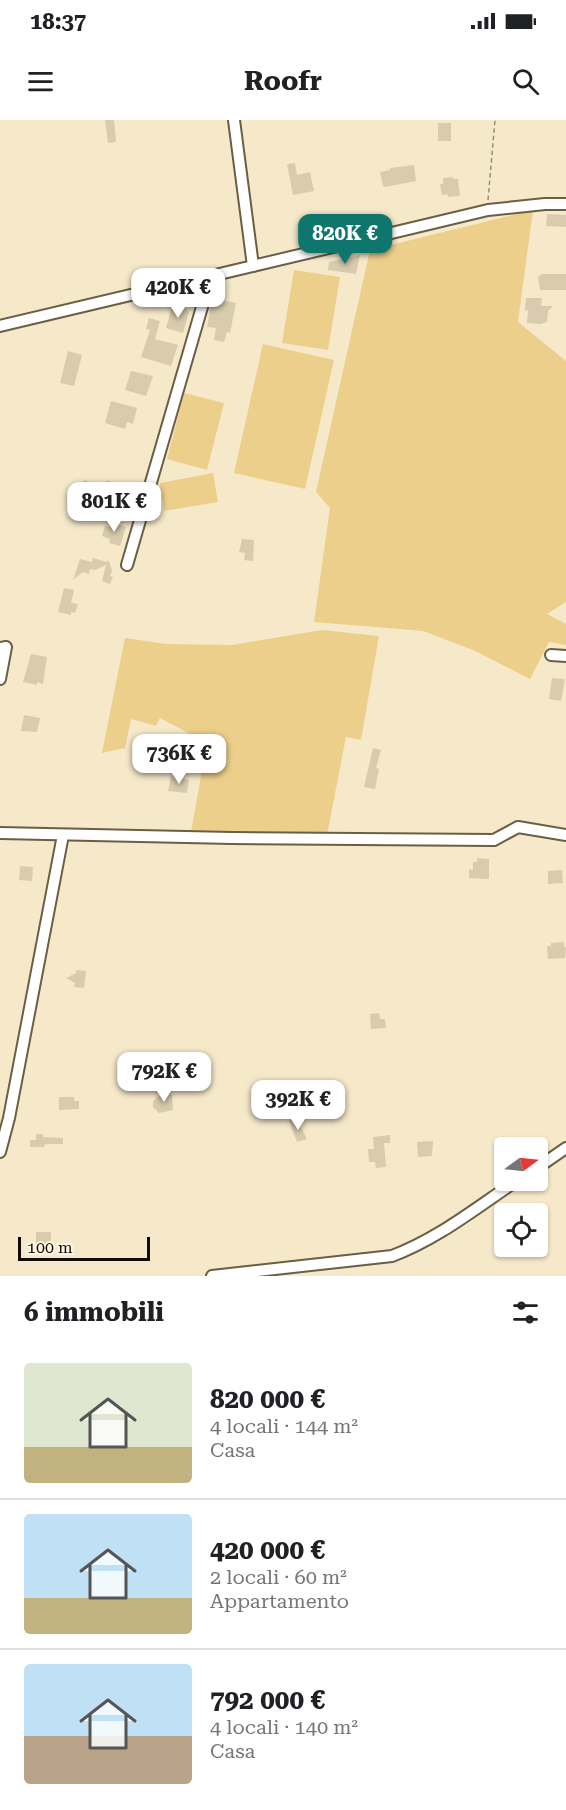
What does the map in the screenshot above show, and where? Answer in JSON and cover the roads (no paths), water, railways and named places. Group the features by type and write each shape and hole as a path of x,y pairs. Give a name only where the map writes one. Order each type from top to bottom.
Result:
{"street":[{"path":"234,120 253,266"},
{"path":"0,326 488,210 566,204"},
{"path":"127,565 211,276"},
{"path":"0,648 6,647 0,680"},
{"path":"550,655 566,656"},
{"path":"0,833 494,840 518,827 566,835"},
{"path":"0,1152 9,1119 63,835"},
{"path":"548,1160 566,1148"},
{"path":"212,1276 392,1256 411,1249 437,1234 502,1191"}]}
